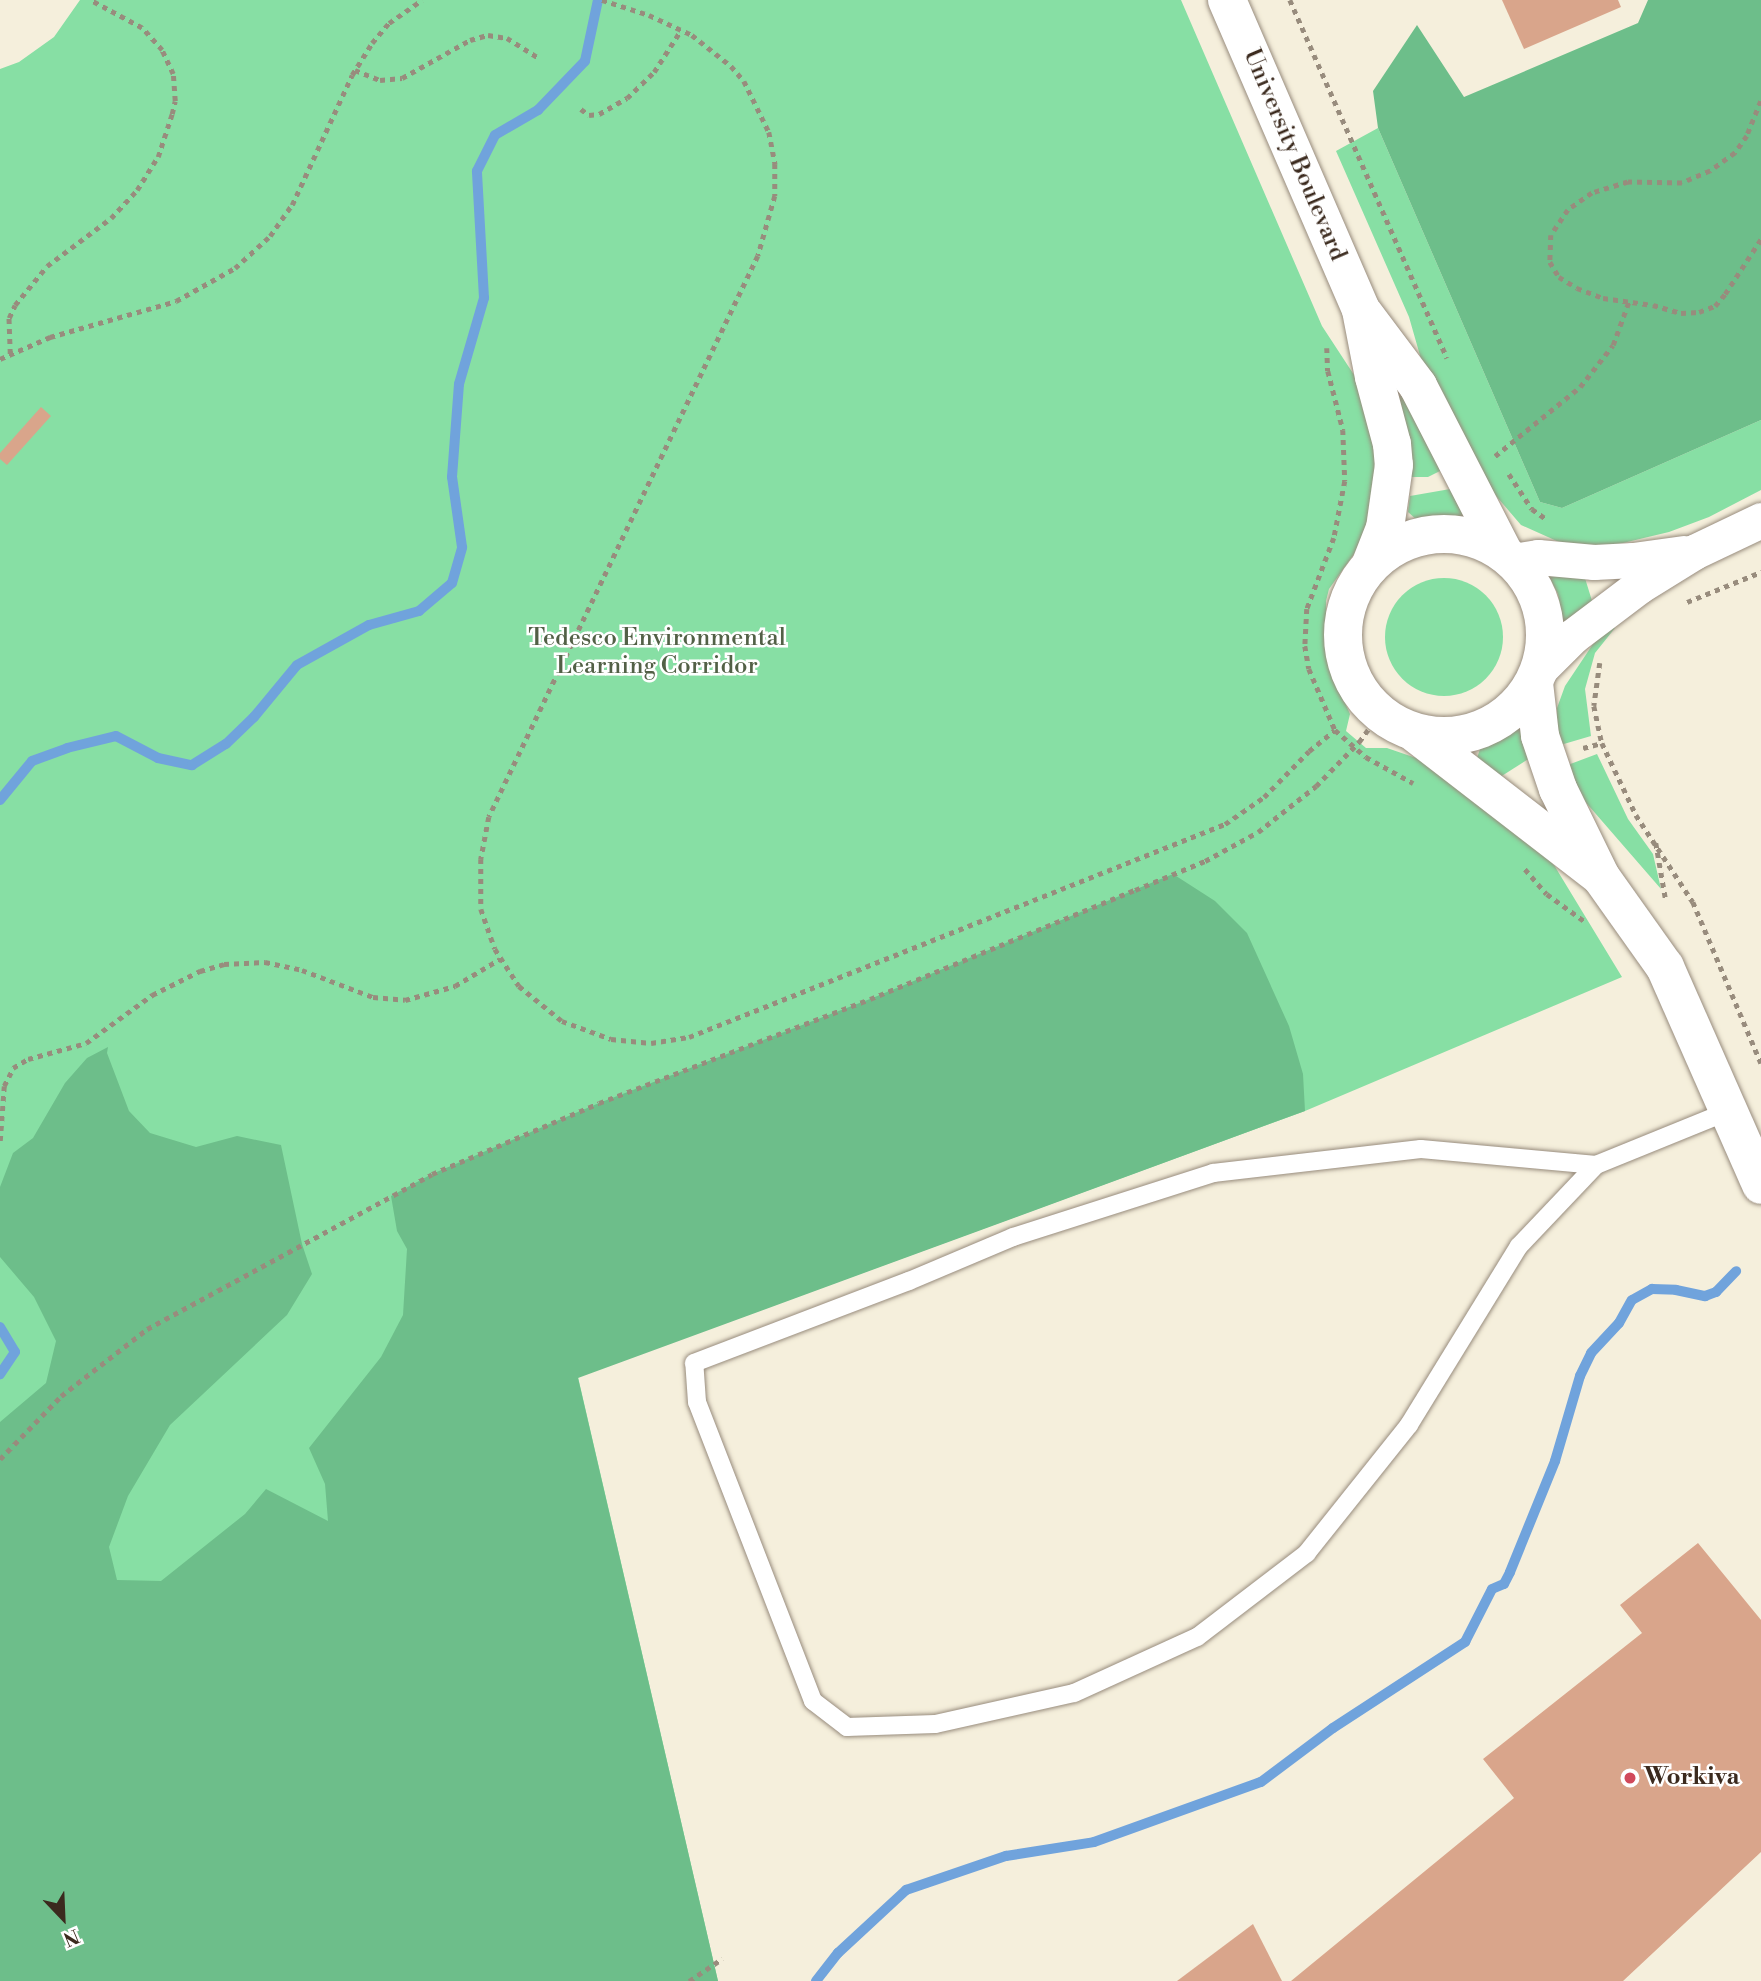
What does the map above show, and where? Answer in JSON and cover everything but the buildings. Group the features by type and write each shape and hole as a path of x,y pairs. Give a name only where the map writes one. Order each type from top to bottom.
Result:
{"street":[{"name":"University Boulevard","path":"1227,0 1361,310 1374,377 1392,444 1394,465 1385,528 1370,566"},
{"name":"University Boulevard","path":"1361,310 1418,386 1508,557"},
{"path":"1415,733 1448,737 1478,731 1505,716 1573,636 1609,608 1694,552 1761,520"},
{"path":"1601,877 1415,733 1379,714 1365,700 1349,673 1342,644 1343,622 1356,583 1370,566 1391,549 1413,539 1434,534 1482,541 1508,557 1530,583 1542,609 1546,639 1536,677 1540,736 1546,760 1601,877 1665,967 1761,1185"},
{"path":"1508,557 1620,560 1694,552"}],"lane":[{"path":"1596,1165 1421,1149 1213,1173 1013,1237 909,1281 694,1363 697,1402 813,1701 847,1727 935,1724 1074,1693 1197,1637 1307,1553 1409,1425 1519,1246 1596,1165 1729,1111"}],"path":[{"path":"10,354 9,318 15,305 47,266 104,224 137,190 153,167 172,114 175,100 173,74 158,45 142,28 90,0"},
{"path":"0,359 50,337 176,301 235,268 270,236 292,205 355,70 389,23 422,0"},
{"path":"602,0 649,15 681,30 716,52 731,66 758,105 773,153 775,197 758,256 489,817 481,859 481,909 500,959 519,986 562,1021 611,1039 651,1043 689,1037 1225,824 1264,797 1309,751 1335,730"},
{"path":"1290,0 1450,364"},
{"path":"581,109 589,115 600,114 627,98 654,72 681,30"},
{"path":"355,70 380,80 402,78 470,40 488,36 507,38 537,57"},
{"path":"1761,102 1747,136 1735,153 1710,172 1682,183 1628,182 1592,193 1567,210 1551,234 1549,262 1559,277 1577,288 1603,298 1681,313 1699,313 1715,306 1761,239"},
{"path":"1497,454 1580,387 1613,345 1629,302"},
{"path":"1494,448 1501,461"},
{"path":"1504,467 1532,509 1556,523"},
{"path":"1345,481 1334,538 1312,594 1304,634 1311,681 1335,730 1353,748 1421,789"},
{"path":"1683,603 1761,572"},
{"path":"1602,656 1594,689 1595,719 1602,743 1632,807 1700,916 1761,1063"},
{"path":"0,1459 61,1396 147,1329 432,1174 599,1103 870,999 1205,861 1276,819 1353,748 1379,714"},
{"path":"0,1141 4,1086 13,1068 28,1059 86,1043 152,995 200,971 225,964 265,962 302,970 373,997 405,1000 455,986 500,959"},
{"path":"688,1981 722,1959"}],"green space":[{"name":"Tedesco Environmental Learning Corridor","path":"80,0 1181,0 1322,326 1358,381 1375,434 1375,512 1354,554 1329,589 1326,601 1326,637 1332,674 1350,714 1346,731 1366,748 1387,748 1419,759 1504,818 1554,865 1622,977 1305,1111 578,1377 718,1981 0,1981 0,69 19,62 54,37"},
{"path":"1648,0 1761,0 1761,420 1562,508 1540,502 1378,128 1373,91 1417,25 1464,97 1638,23"},
{"path":"1378,128 1540,502 1562,508 1761,420 1761,490 1709,517 1669,532 1602,548 1559,542 1521,525 1473,469 1423,366 1409,317 1336,151"},
{"path":"1408,393 1444,469 1428,477 1409,477 1392,400"},
{"path":"1456,488 1470,512 1463,518 1418,521 1408,512 1410,496"},
{"path":"1546,571 1584,575 1593,604 1563,624 1558,594"},
{"path":"1444,578 1455,579 1477,588 1493,604 1502,626 1502,648 1493,670 1477,686 1455,695 1444,696 1433,695 1411,686 1395,670 1386,648 1385,637 1386,626 1395,604 1411,588 1433,579"},
{"path":"1611,626 1615,628 1595,653 1585,689 1591,736 1557,746 1557,708 1565,686 1593,644"},
{"path":"1518,727 1526,730 1530,758 1497,779 1476,761 1481,746"},
{"path":"1597,754 1628,819 1653,854 1661,889 1582,798 1565,766"},
{"path":"1173,874 1215,901 1247,933 1289,1026 1303,1074 1305,1111 578,1378 718,1981 0,1981 0,1422 46,1383 56,1341 34,1297 0,1257 0,1187 13,1153 33,1138 65,1083 87,1058 108,1047 107,1053 129,1111 150,1133 196,1147 237,1136 281,1145 302,1244 312,1274 287,1315 170,1425 128,1496 109,1547 117,1580 161,1581 245,1514 266,1489 328,1521 325,1484 309,1448 381,1357 403,1315 407,1249 397,1231 391,1196 432,1174 599,1103 870,999"}],"waterway":[{"path":"0,800 32,761 67,748 116,736 158,758 192,765 226,744 254,717 297,665 369,625 419,611 452,583 462,547 452,477 459,384 484,298 477,171 495,135 538,110 585,61 598,0"},
{"path":"816,1981 838,1953 906,1890 1006,1856 1094,1842 1261,1782 1333,1728 1465,1642 1492,1589 1504,1584 1510,1572 1555,1461 1580,1376 1591,1353 1619,1323 1632,1300 1652,1289 1676,1290 1705,1296 1716,1292 1736,1271"},
{"path":"0,1327 15,1352 0,1374"}],"place":[{"name":"Workiva","path":"1630,1778"}]}
